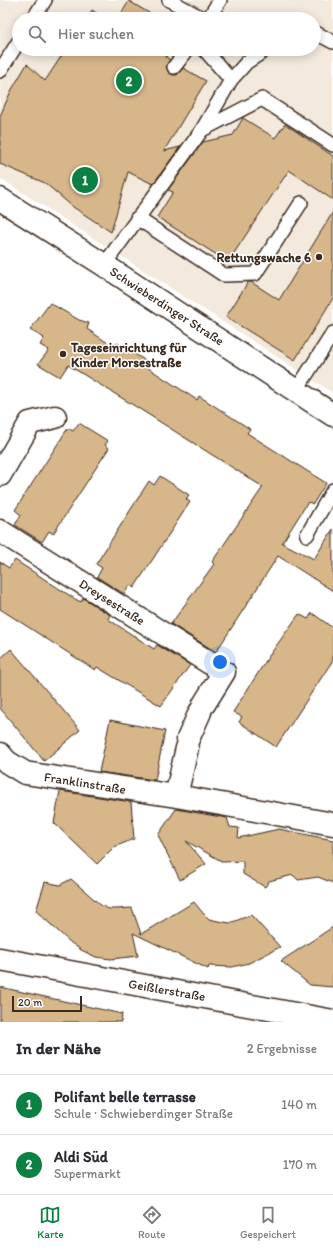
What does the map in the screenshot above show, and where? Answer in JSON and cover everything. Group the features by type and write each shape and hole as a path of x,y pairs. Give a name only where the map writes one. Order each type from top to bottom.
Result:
{"street":[{"name":"Schwieberdinger Straße","path":"0,199 332,413"},
{"path":"0,475 30,422 55,417"},
{"name":"Dreysestraße","path":"0,531 224,672 202,708 188,743 176,796"},
{"name":"Franklinstraße","path":"0,754 7,762 25,773 176,796 333,824"},
{"name":"Geißlerstraße","path":"0,959 333,1021"}],"lane":[{"path":"37,12 45,0"},
{"path":"169,0 191,12"},
{"path":"212,12 220,0"},
{"path":"321,36 333,42"},
{"path":"0,71 12,52"},
{"path":"174,67 183,56"},
{"path":"210,56 231,80"},
{"path":"104,265 202,130 231,80 247,62 256,56"},
{"path":"202,130 262,99 333,145"},
{"path":"137,218 224,275 255,274 301,203"},
{"path":"296,391 333,333"},
{"path":"307,535 331,498"}],"shaded area":[{"path":"0,0 333,0 333,393 0,178"}],"building":[{"path":"129,1 147,12 122,12"},
{"path":"61,56 167,56 170,60 166,66 169,73 177,75 183,68 206,81 164,151 180,147 153,184 128,172 111,232 73,207 45,183 0,164 0,116 11,91 27,64 45,81"},
{"path":"243,118 275,138 285,124 333,156 333,200 289,170 228,262 157,217 173,192 168,190 203,142 233,135"},
{"path":"333,212 333,298 295,360 226,317 248,282 251,282 279,300"},
{"path":"50,303 79,320 89,323 87,329 114,347 117,343 146,361 145,366 197,400 199,396 250,429 247,433 326,483 313,504 308,502 282,543 314,559 333,529 333,591 278,556 216,652 171,624 214,564 212,562 263,487 68,365 60,377 38,364 49,350 40,345 44,338 30,330"},
{"path":"79,423 108,441 105,445 109,448 53,534 49,531 42,542 15,525 21,515 15,510 68,428 73,431"},
{"path":"160,476 189,495 186,499 190,502 134,588 130,585 124,594 97,577 102,568 96,564 149,481 154,485"},
{"path":"15,560 75,599 81,602 83,598 110,615 108,619 154,649 157,645 190,665 161,706 97,667 95,670 0,609 0,562 9,568"},
{"path":"312,613 333,628 333,660 276,747 239,722 242,717 233,712 269,656 299,614 308,619"},
{"path":"11,649 80,730 44,761 0,708 0,659"},
{"path":"110,720 165,731 155,780 99,772"},
{"path":"60,791 131,802 134,839 114,847 97,864 54,823"},
{"path":"176,809 227,818 230,827 239,828 238,838 279,829 333,840 333,883 318,877 298,880 293,875 269,881 265,887 243,874 243,861 223,862 186,841 206,864 180,880 158,835"},
{"path":"71,879 102,906 109,909 132,908 141,934 194,902 209,919 230,923 251,915 280,947 249,963 232,967 209,966 208,969 133,933 138,956 111,959 96,957 81,950 70,942 36,911 45,882 60,885"},
{"path":"333,927 333,987 310,985 281,961"},
{"path":"0,987 122,1014 121,1022 0,1022"}],"place":[{"name":"Aldi Süd","path":"129,81"},
{"name":"Polifant belle terrasse","path":"85,180"},
{"name":"Rettungswache 6","path":"319,257"},
{"name":"Tageseinrichtung für Kinder Morsestraße","path":"63,354"}]}
